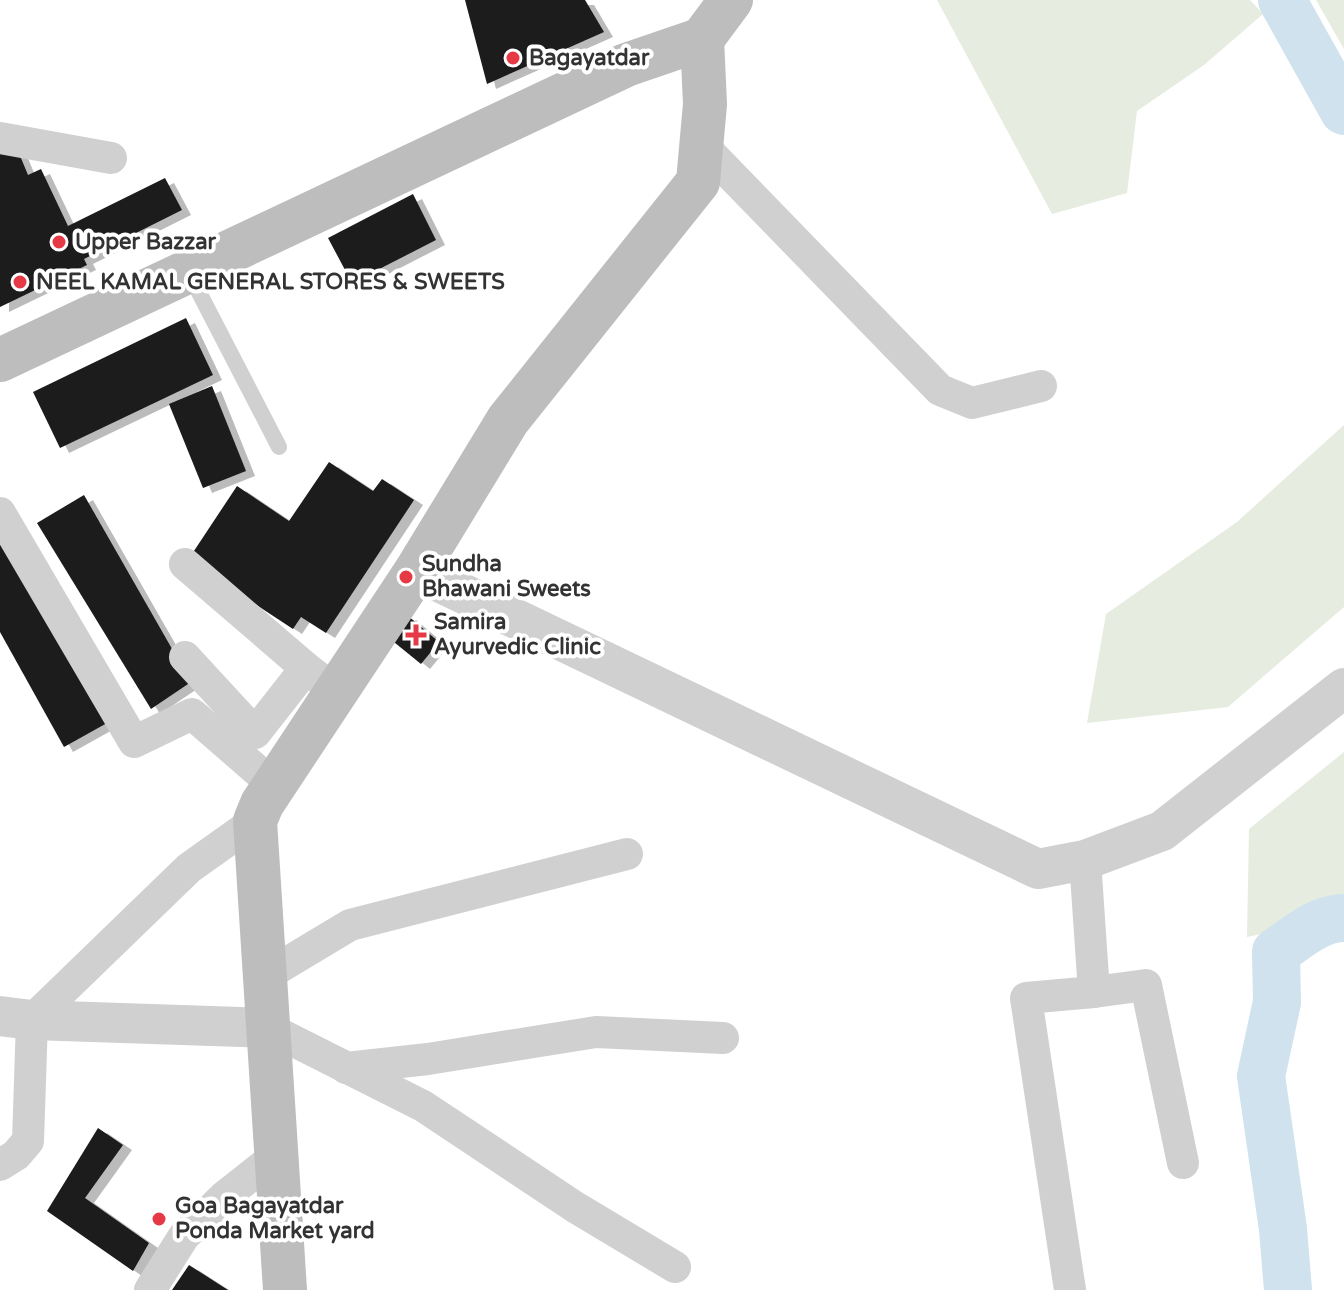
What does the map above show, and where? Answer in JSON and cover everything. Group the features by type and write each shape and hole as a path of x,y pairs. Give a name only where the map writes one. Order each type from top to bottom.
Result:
{"main road":[{"path":"0,360 626,65 702,39 731,0"},
{"path":"285,1290 265,976 265,803 322,680 416,571 508,420 698,182 705,104 702,39"}],"street":[{"path":"0,138 111,158"},
{"path":"702,145 940,390 972,403 1041,386"},
{"path":"0,513 134,742 192,714 265,803 16,1018"},
{"path":"185,564 322,680 255,733 185,657"},
{"path":"416,571 1038,869 1085,860 1162,831 1344,688"},
{"path":"265,976 350,925 627,854"},
{"path":"1085,860 1094,992"},
{"path":"1070,1290 1026,998 1146,985 1183,1163"},
{"path":"16,1018 268,1028 423,1106 575,1207 675,1267"},
{"path":"0,1165 16,1155 28,1141 16,1018"},
{"path":"346,1068 428,1059 596,1032 723,1038"},
{"path":"150,1290 184,1236 225,1196 276,1156"}],"lane":[{"path":"188,272 279,447"}],"shaded area":[{"path":"937,0 1250,0 1263,14 1204,65 1137,111 1127,193 1052,214"},
{"path":"1316,0 1344,0 1344,49"},
{"path":"1344,425 1344,607 1228,707 1087,723 1106,614 1237,522"},
{"path":"1344,752 1344,917 1247,937 1249,829"}],"building":[{"name":"Bagayatdar","path":"465,0 585,0 604,32 487,84"},
{"name":"Upper Bazzar","path":"16,146 28,175 41,169 68,226 165,178 182,210 84,259 87,265 0,307 0,149"},
{"path":"413,194 436,240 352,283 328,238"},
{"path":"186,318 213,375 60,448 33,392"},
{"path":"212,386 246,471 203,488 169,404"},
{"path":"329,462 373,491 382,479 414,500 326,633 301,617 293,629 188,560 237,486 289,521"},
{"path":"84,495 191,682 151,709 37,523"},
{"path":"0,532 107,723 64,747 0,632"},
{"path":"407,615 439,642 421,664 389,638"},
{"path":"98,1128 123,1145 85,1198 149,1243 133,1271 47,1211"},
{"path":"189,1265 228,1290 172,1290"}],"waterway":[{"path":"1282,0 1344,111"},
{"path":"1288,1290 1283,1229 1261,1076 1277,1002 1276,952 1317,925 1344,918"}],"place":[{"name":"Bagayatdar","path":"513,58"},
{"name":"Upper Bazzar","path":"59,242"},
{"name":"NEEL KAMAL GENERAL STORES & SWEETS","path":"20,282"},
{"name":"Sundha Bhawani Sweets","path":"406,577"},
{"name":"Samira Ayurvedic Clinic","path":"416,635"},
{"name":"Goa Bagayatdar Ponda Market yard","path":"159,1219"}]}
